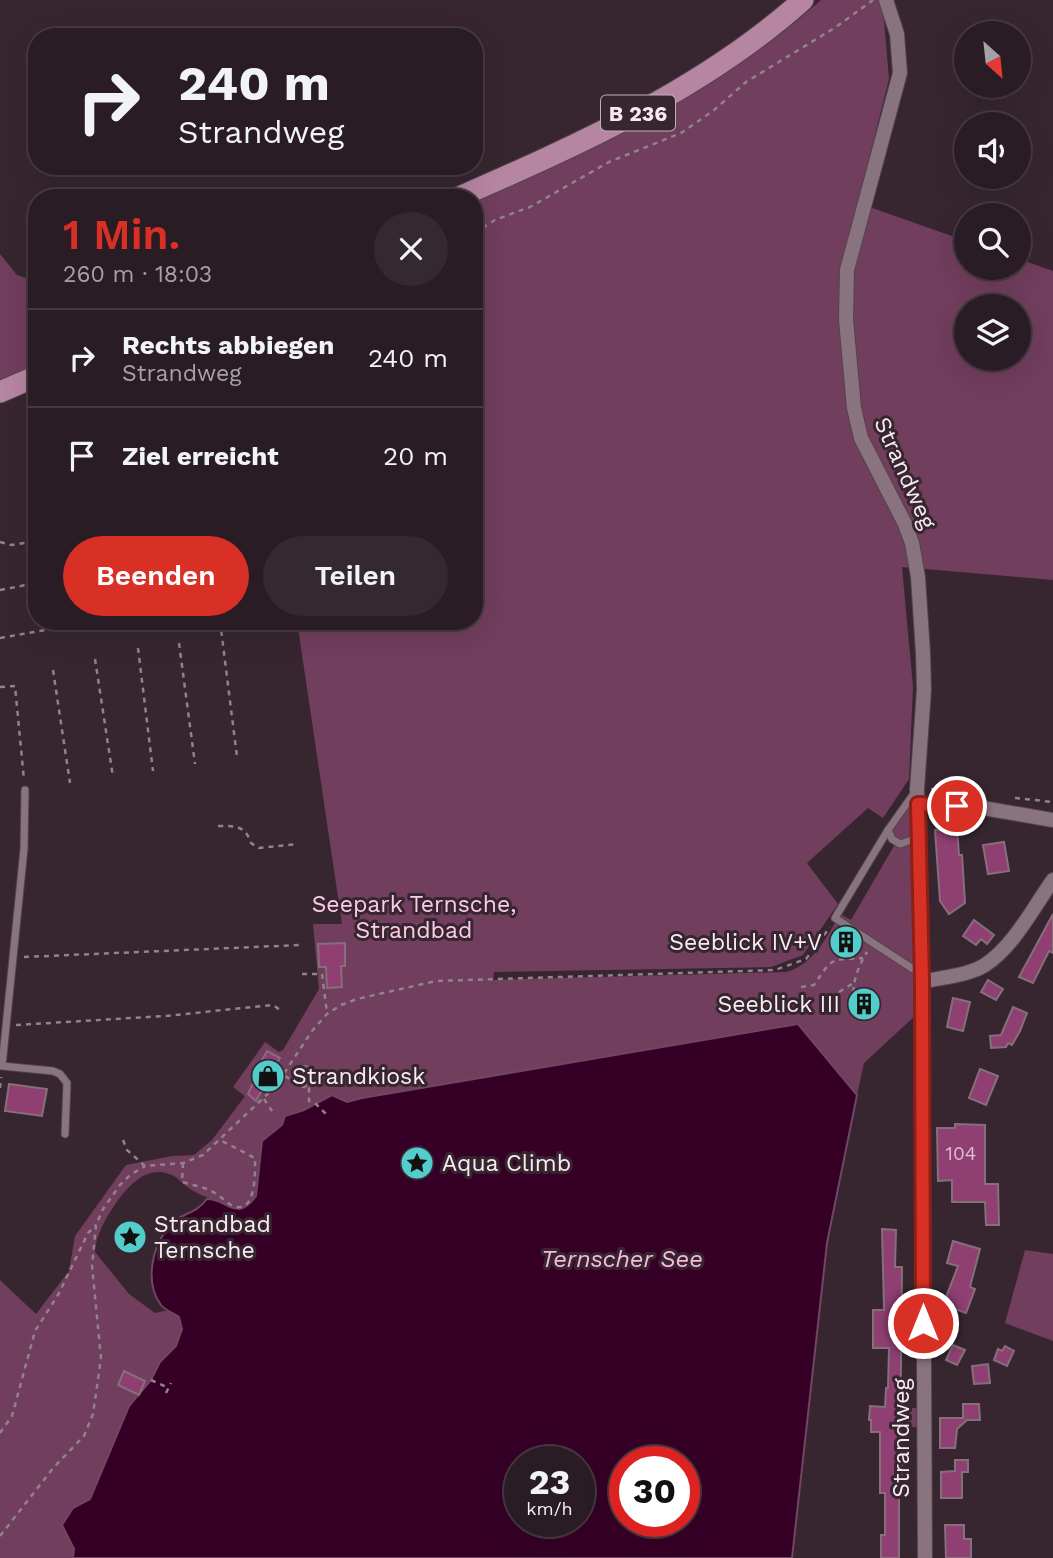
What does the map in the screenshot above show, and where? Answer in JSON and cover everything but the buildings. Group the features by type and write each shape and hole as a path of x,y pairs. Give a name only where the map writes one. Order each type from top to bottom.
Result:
{"main road":[{"name":"B 236","path":"478,189 635,115 754,40 803,0"},
{"path":"0,392 28,380"}],"street":[{"name":"Strandweg","path":"887,0 897,34 900,73 847,270 846,320 857,425 870,457 905,524 912,543 918,578 923,691 918,797 922,976 925,1558"},
{"path":"918,797 1053,820"},
{"path":"922,976 970,971 985,965 1004,949 1053,880"}],"lane":[{"path":"25,790 24,849 2,1066 53,1070 61,1074 67,1083 65,1134"},
{"path":"918,797 888,830 835,918 922,976"},
{"path":"888,830 892,839 900,844 919,837"}],"path":[{"path":"483,227 530,207 609,162 681,133 713,111 746,82 836,27 873,0"},
{"path":"0,542 11,545 28,542"},
{"path":"0,590 28,585"},
{"path":"0,638 45,630"},
{"path":"221,630 237,757"},
{"path":"179,643 195,764"},
{"path":"138,649 153,771"},
{"path":"95,659 113,777"},
{"path":"53,670 70,783"},
{"path":"0,687 15,686 25,790"},
{"path":"218,826 239,827 247,833 251,843 259,848 298,844"},
{"path":"0,1536 54,1467 84,1436 93,1414 101,1358 92,1266 96,1225 103,1209 120,1185 145,1166 183,1163 204,1156 264,1099 327,1014 357,999 436,981 775,970 806,959 828,932 835,918"},
{"path":"856,1012 851,993 852,984 873,943"},
{"path":"13,957 300,945"},
{"path":"801,987 814,985 824,967 835,960 863,958"},
{"path":"302,974 322,974 327,1014"},
{"path":"839,992 852,984"},
{"path":"6,1025 165,1016 272,1005 283,1012"},
{"path":"284,1075 303,1087 309,1085 309,1101 314,1102 327,1115"},
{"path":"264,1099 272,1111"},
{"path":"124,1140 127,1150 145,1166"},
{"path":"183,1163 182,1182 215,1193 231,1206 238,1207 246,1203 253,1193 256,1158 221,1141"},
{"path":"0,1433 12,1416 35,1331 58,1295 88,1233 96,1225"},
{"path":"151,1380 169,1388"},
{"path":"166,1393 171,1383"}],"green space":[{"name":"Seepark Ternsche, Strandbad","path":"821,0 880,0 889,79 858,203 954,237 954,280 1031,280 1031,263 1053,271 1053,580 902,567 913,687 909,779 883,818 868,808 807,863 838,904 803,955 771,967 494,972 493,980 786,972 796,968 812,957 840,914 851,920 898,839 891,832 908,806 912,806 917,1014 864,1063 857,1095 798,1025 347,1102 316,1102 304,1110 285,1116 282,1125 262,1141 256,1196 241,1209 200,1194 176,1177 165,1173 156,1172 140,1178 127,1189 109,1214 99,1233 95,1252 129,1294 155,1313 168,1310 179,1317 182,1329 176,1346 160,1362 151,1380 129,1406 90,1499 73,1508 73,1558 0,1558 0,1280 36,1314 69,1271 75,1236 126,1165 172,1156 194,1155 212,1140 245,1096 233,1087 265,1042 279,1052 283,1050 319,989 313,924 342,924 298,630 483,630 483,197 663,109 749,57"},
{"path":"0,254 17,275 28,279 28,380 0,392"},
{"path":"1025,1250 1053,1254 1053,1341 1005,1323"},
{"path":"901,1408 917,1408 917,1427 900,1427"}],"water":[{"name":"Ternscher See","path":"798,1024 857,1095 827,1243 792,1558 73,1558 74,1549 62,1525 73,1508 90,1499 129,1406 151,1380 160,1362 176,1346 182,1329 179,1317 161,1305 153,1284 153,1260 161,1238 176,1220 195,1210 207,1199 237,1209 249,1204 256,1196 262,1141 282,1125 285,1116 304,1110 332,1095 347,1102"}],"place":[{"name":"Seeblick IV+V","path":"846,942"},
{"name":"Seeblick III","path":"864,1004"},
{"name":"Strandkiosk","path":"268,1076"},
{"name":"Aqua Climb","path":"417,1163"},
{"name":"Strandbad Ternsche","path":"130,1237"}],"route":[{"path":"923,1323 922,982 918,804 957,806"}]}
